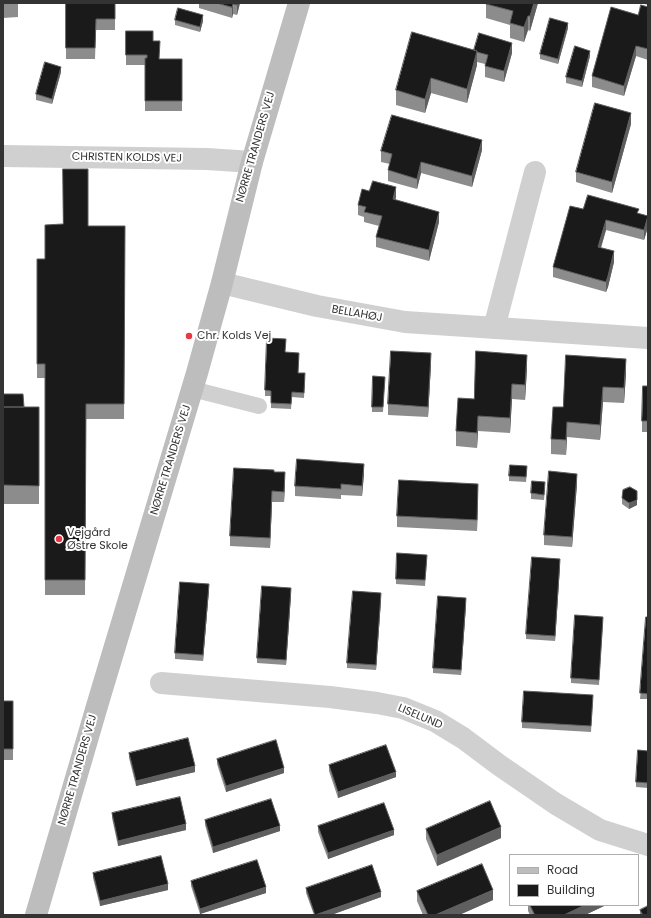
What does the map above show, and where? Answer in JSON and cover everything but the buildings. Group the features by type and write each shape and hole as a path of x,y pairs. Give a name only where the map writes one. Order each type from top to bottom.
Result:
{"street":[{"name":"NØRRE TRANDERS VEJ","path":"36,915 192,389 222,283 252,162 299,3"},
{"name":"CHRISTEN KOLDS VEJ","path":"3,156 207,159 252,162"},
{"path":"494,328 535,172"},
{"name":"BELLAHØJ","path":"222,283 316,306 404,322 648,338"},
{"name":"LISELUND","path":"161,684 330,697 403,708 435,721 463,738 556,804 600,830 648,845"}],"lane":[{"path":"192,389 259,406"}],"place":[{"name":"Chr. Kolds Vej","path":"189,336"},
{"name":"Vejgård Østre Skole","path":"59,539"}]}
